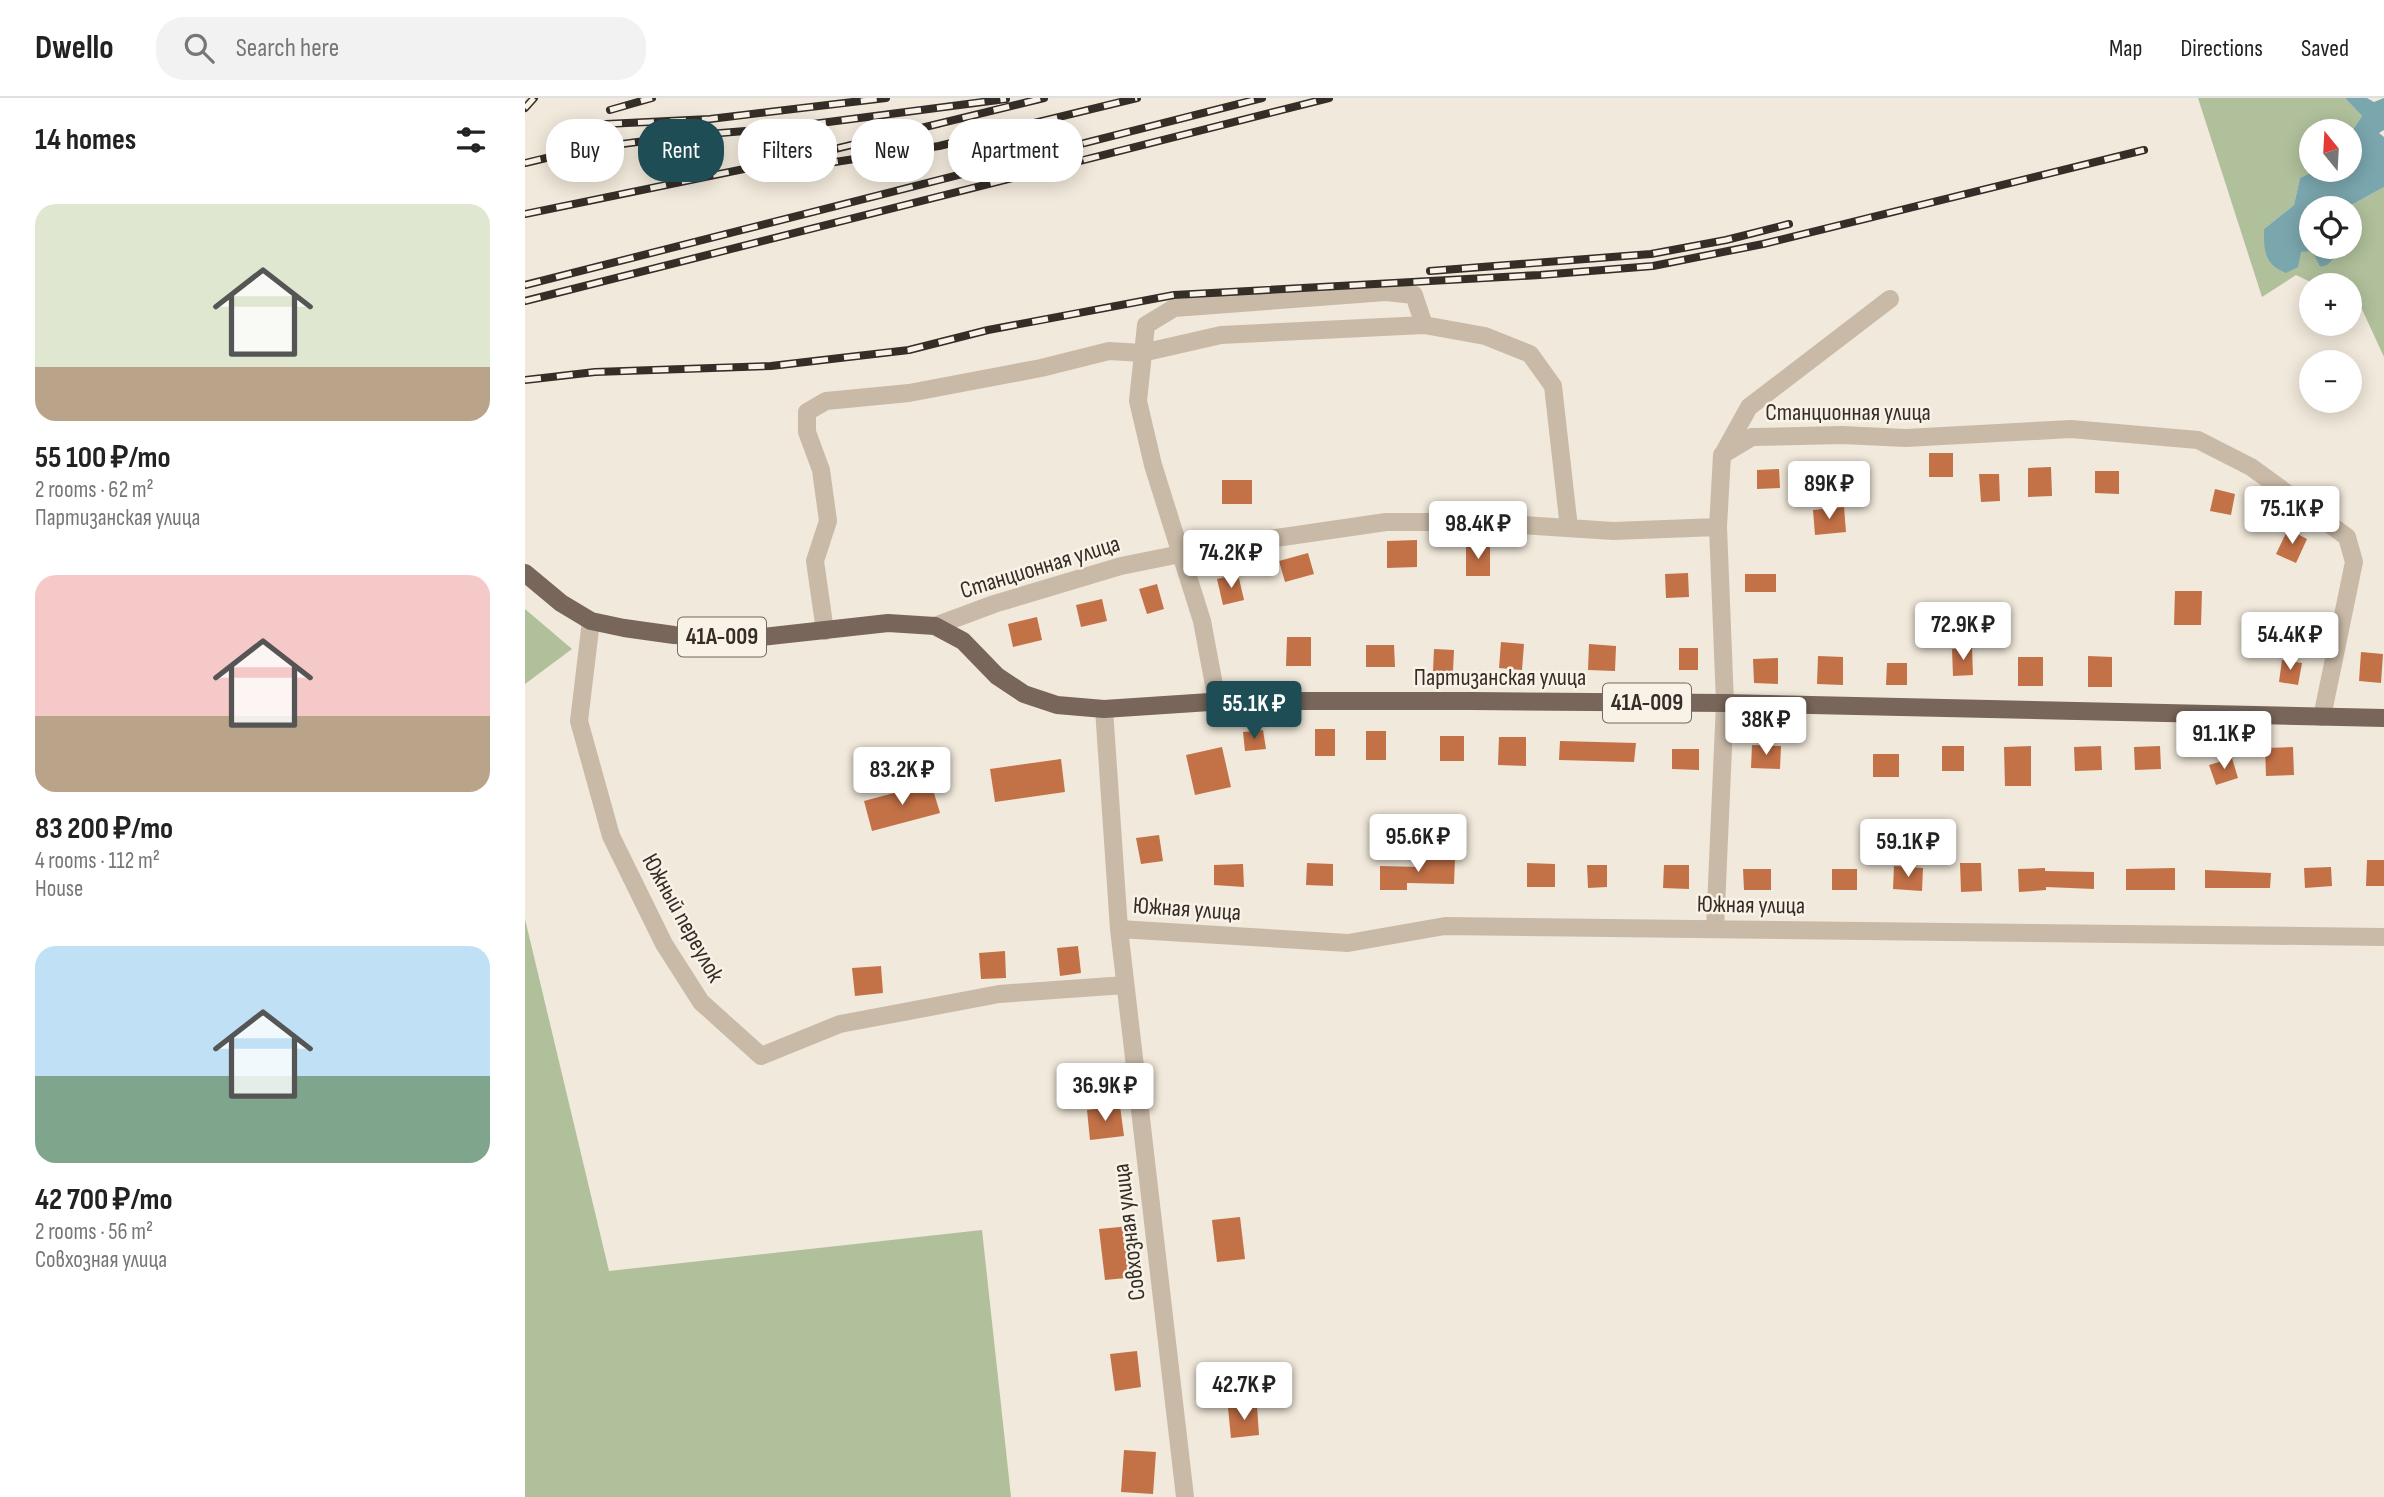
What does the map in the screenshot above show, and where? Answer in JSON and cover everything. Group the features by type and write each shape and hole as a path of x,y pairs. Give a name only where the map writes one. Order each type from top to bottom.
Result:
{"main road":[{"name":"Станционная улица","path":"525,573 561,603 591,621 674,635 753,638 888,623 935,626"},
{"name":"Партизанская улица","path":"935,626 963,641 997,676 1024,694 1057,705 1104,709 1217,701 1725,703 2384,718"}],"street":[{"path":"1217,701 1202,621 1153,465 1138,401 1146,325 1174,308 1386,292 1414,295 1424,325"},
{"path":"1715,929 1725,703 1718,527 1722,455 1749,407 1890,299"},
{"path":"1231,334 1264,301"},
{"path":"825,631 815,561 828,521 821,470 807,432 807,412 826,401 909,393 1041,368 1109,351 1142,353 1231,334 1424,325 1485,336 1530,354 1553,386 1569,528"},
{"name":"Станционная улица","path":"1722,455 1752,437 1842,435 1906,438 2070,429 2198,440 2251,467 2347,537 2354,562 2322,717"},
{"name":"Станционная улица","path":"935,626 995,604 1121,565 1387,522 1476,522 1613,531 1718,527"},
{"name":"Южный переулок","path":"591,621 579,721 611,836 664,943 701,1002 761,1056 841,1024 999,994 1125,985"},
{"name":"Совхозная улица","path":"1104,709 1119,929 1185,1497"},
{"name":"Южная улица","path":"1119,929 1348,943 1445,926 2384,937"}],"green space":[{"path":"2198,98 2345,98 2362,116 2360,119 2299,119 2299,182 2294,205 2264,229 2299,251 2299,259 2316,259 2320,267 2331,259 2362,259 2362,199 2384,187 2384,357 2362,309 2362,273 2299,273 2299,276 2296,275 2262,297"},
{"path":"525,609 572,649 525,684"},
{"path":"525,919 609,1271 982,1230 1011,1497 525,1497"}],"water":[{"path":"2345,98 2367,98 2374,102 2384,98 2384,130 2379,133 2384,137 2384,187 2362,199 2362,196 2299,196 2300,259 2298,267 2286,273 2269,261 2264,244 2264,229 2294,205 2299,182 2363,182 2362,116"},
{"path":"2316,259 2333,259 2327,265 2320,267"}],"building":[{"path":"1929,453 1953,453 1953,477 1929,477"},
{"path":"2051,467 2052,496 2028,497 2028,468"},
{"path":"1779,469 1780,488 1757,489 1757,470"},
{"path":"2095,471 2119,471 2119,494 2095,493"},
{"path":"1979,474 1999,474 2000,501 1981,502"},
{"path":"1222,480 1252,480 1252,504 1222,504"},
{"path":"2215,489 2235,494 2231,515 2210,511"},
{"path":"1844,507 1846,532 1815,535 1813,510"},
{"path":"2288,529 2307,539 2296,563 2276,554"},
{"path":"1417,540 1417,567 1387,568 1387,541"},
{"path":"1466,546 1490,546 1490,576 1466,576"},
{"path":"1308,553 1314,574 1285,582 1279,561"},
{"path":"1688,573 1689,597 1666,598 1665,574"},
{"path":"1238,574 1244,600 1223,605 1217,579"},
{"path":"1745,574 1776,574 1776,592 1745,592"},
{"path":"1157,584 1164,609 1147,614 1139,589"},
{"path":"2175,591 2202,591 2201,625 2174,625"},
{"path":"1102,599 1107,621 1081,627 1076,605"},
{"path":"1037,617 1042,640 1013,647 1008,624"},
{"path":"1287,637 1311,637 1311,666 1286,666"},
{"path":"1501,642 1524,644 1522,670 1499,668"},
{"path":"1589,644 1616,646 1615,671 1588,670"},
{"path":"1366,645 1394,645 1395,667 1366,667"},
{"path":"1679,648 1698,648 1698,670 1679,670"},
{"path":"1972,648 1973,675 1953,676 1952,649"},
{"path":"1434,649 1454,650 1453,671 1433,671"},
{"path":"2361,652 2383,654 2381,683 2359,681"},
{"path":"1818,656 1843,657 1843,685 1817,684"},
{"path":"2088,656 2112,657 2112,687 2088,687"},
{"path":"2018,657 2043,657 2043,686 2018,686"},
{"path":"1778,658 1778,684 1754,683 1753,659"},
{"path":"2282,660 2302,663 2298,685 2279,682"},
{"path":"1887,663 1907,663 1907,685 1886,685"},
{"path":"1315,729 1335,729 1335,756 1315,756"},
{"path":"1263,730 1266,749 1245,751 1243,732"},
{"path":"1366,731 1386,731 1386,760 1366,760"},
{"path":"1440,736 1464,736 1464,761 1440,761"},
{"path":"1499,737 1526,737 1526,766 1498,765"},
{"path":"1560,741 1636,743 1634,762 1559,760"},
{"path":"1752,745 1781,746 1780,769 1751,768"},
{"path":"1942,746 1964,746 1964,771 1942,771"},
{"path":"2031,746 2031,786 2005,786 2004,747"},
{"path":"2101,746 2102,770 2075,771 2074,747"},
{"path":"2160,746 2161,769 2135,770 2134,747"},
{"path":"1222,747 1231,787 1195,795 1186,755"},
{"path":"2293,747 2294,775 2266,776 2265,748"},
{"path":"1672,749 1699,749 1699,770 1672,769"},
{"path":"1873,754 1899,754 1899,777 1873,777"},
{"path":"2232,758 2238,778 2216,785 2209,765"},
{"path":"1061,759 1065,792 995,802 990,769"},
{"path":"931,783 940,813 872,831 864,801"},
{"path":"1159,835 1163,861 1141,864 1136,838"},
{"path":"1421,857 1455,858 1454,884 1407,883 1407,890 1380,890 1380,866 1421,867"},
{"path":"2367,860 2384,860 2384,886 2366,886"},
{"path":"1307,863 1333,864 1333,886 1306,885"},
{"path":"1527,863 1555,864 1555,887 1527,887"},
{"path":"1960,863 1981,863 1982,891 1961,892"},
{"path":"1243,864 1244,887 1214,885 1214,865"},
{"path":"1587,865 1607,865 1607,887 1588,888"},
{"path":"1664,865 1689,865 1689,889 1663,888"},
{"path":"1894,866 1923,868 1922,891 1893,889"},
{"path":"2331,867 2332,886 2305,888 2304,868"},
{"path":"2045,868 2045,871 2094,872 2094,889 2046,887 2046,890 2019,892 2018,869"},
{"path":"2175,868 2175,890 2126,890 2126,869"},
{"path":"1743,869 1771,869 1771,890 1744,890"},
{"path":"1832,869 1857,869 1857,890 1832,890"},
{"path":"2205,870 2271,873 2270,888 2205,888"},
{"path":"1078,946 1081,973 1060,976 1057,948"},
{"path":"1005,951 1006,978 981,979 979,953"},
{"path":"881,966 883,993 855,996 852,968"},
{"path":"1120,1106 1124,1136 1090,1140 1087,1110"},
{"path":"1240,1217 1245,1259 1217,1262 1212,1220"},
{"path":"1130,1226 1136,1277 1105,1280 1099,1229"},
{"path":"1137,1351 1141,1387 1115,1391 1110,1354"},
{"path":"1257,1406 1259,1435 1231,1438 1228,1408"},
{"path":"1124,1450 1156,1452 1153,1494 1121,1492"}],"railway":[{"path":"525,108 534,98"},
{"path":"610,110 652,98"},
{"path":"624,123 710,119 886,98"},
{"path":"525,214 802,157 1044,98"},
{"path":"837,162 939,146 1137,98"},
{"path":"525,285 1262,98"},
{"path":"525,301 1329,98"},
{"path":"525,163 584,149 683,136 782,128 1006,99"},
{"path":"525,380 595,372 771,366 909,350 988,330 1174,295 1540,275 1653,266 1763,244 2144,150"},
{"path":"1430,271 1651,254 1726,240 1789,224"}]}
